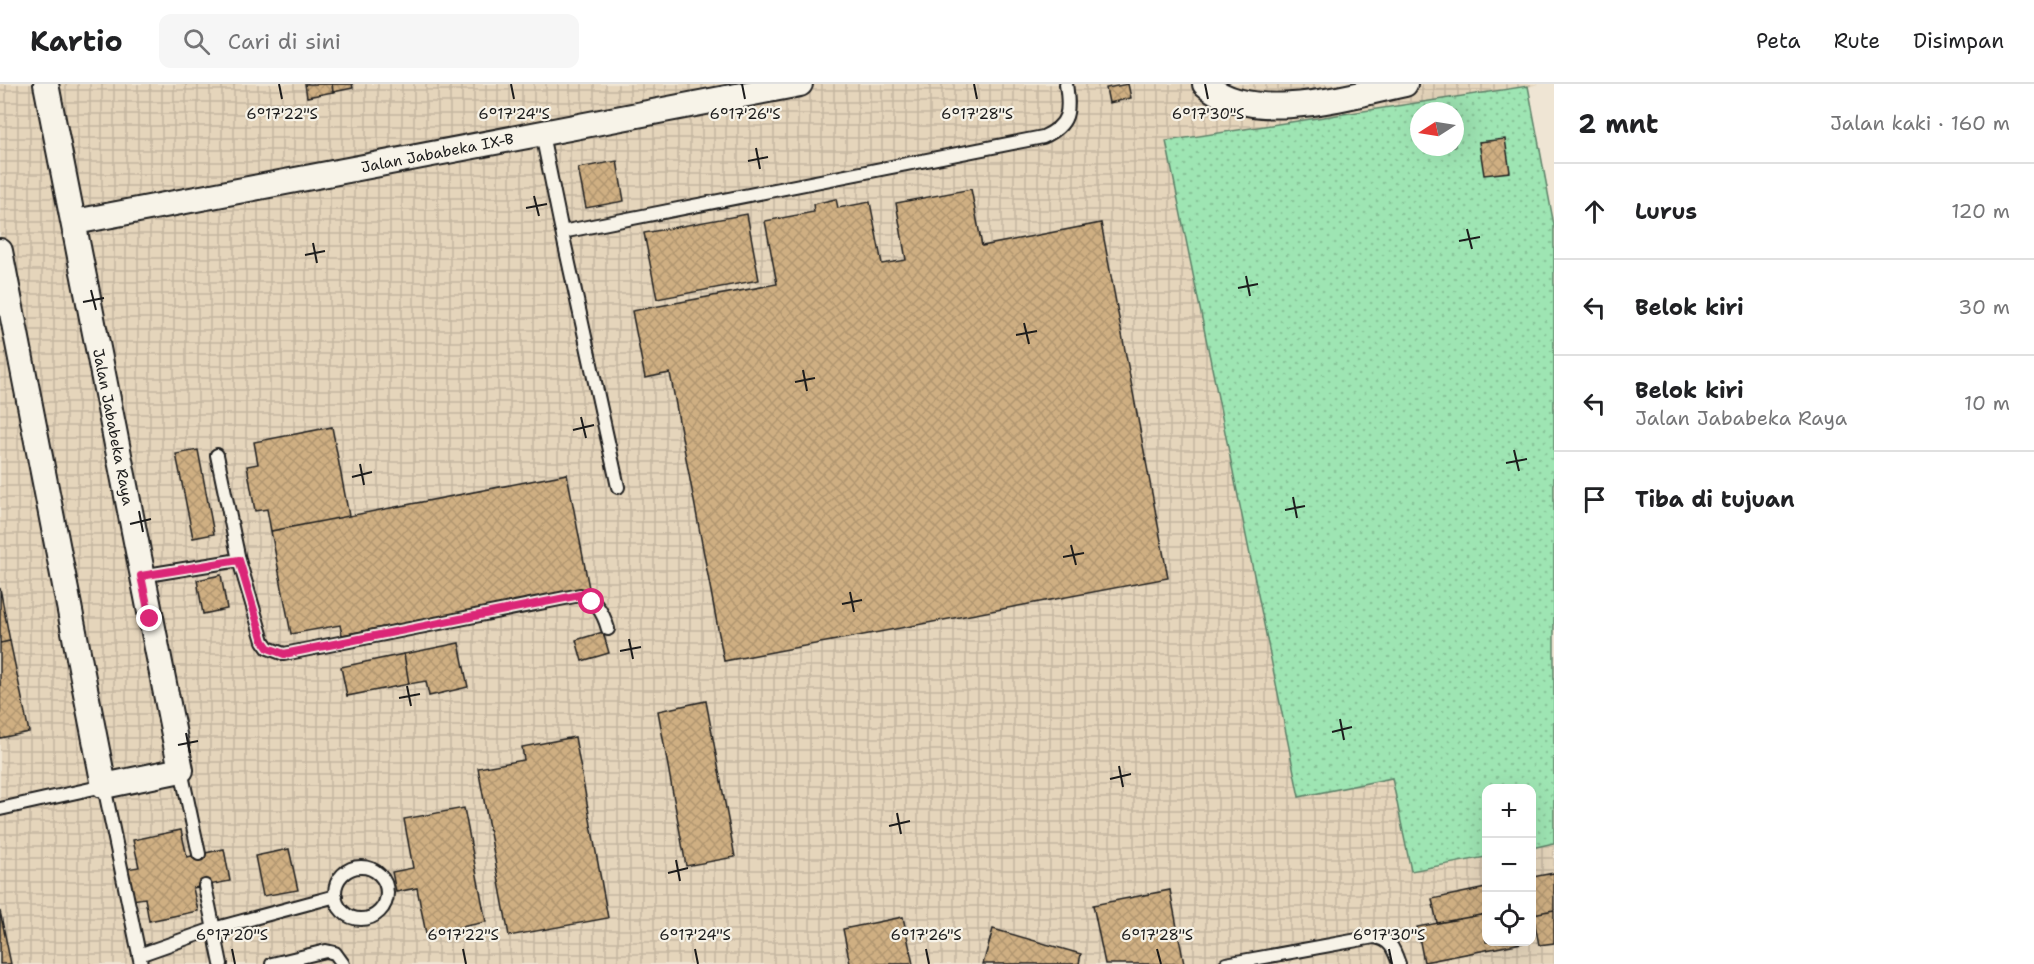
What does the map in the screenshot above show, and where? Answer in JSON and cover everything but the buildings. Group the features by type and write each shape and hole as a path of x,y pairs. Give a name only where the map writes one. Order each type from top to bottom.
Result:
{"street":[{"name":"Jalan Jababeka Raya","path":"46,84 75,222 141,576 181,770"},
{"name":"Jalan Jababeka IX-B","path":"75,222 800,84"},
{"path":"1204,84 1233,101 1274,105 1319,104 1405,84"},
{"path":"0,251 5,306 104,786 181,770"}],"lane":[{"path":"562,231 1043,138 1060,127 1066,118 1069,106 1066,84"},
{"path":"542,134 618,488"},
{"path":"217,455 239,560 263,641 268,648 284,654 580,595 604,615 608,629"},
{"path":"141,576 239,560"},
{"path":"181,770 199,854"},
{"path":"0,809 104,786 140,959 213,929 336,896"},
{"path":"356,867 372,869 385,881 387,889 384,906 379,912 363,919 347,914 340,908 336,896 337,884 341,876 356,867"},
{"path":"205,886 221,964"},
{"path":"1227,964 1374,937 1384,938 1389,942 1399,964"},
{"path":"275,964 326,951 335,953 343,964"}],"shaded area":[{"path":"0,84 1538,84 1528,87 1554,225 1554,964 0,964"}],"green space":[{"path":"1528,86 1554,225 1554,843 1536,847 1536,784 1482,784 1482,858 1411,871 1392,778 1299,797 1166,141 1410,104 1410,156 1464,156 1464,102 1423,102"}],"route":[{"path":"150,619 141,576 239,560 263,641 268,648 284,654 580,595 592,602"}]}
